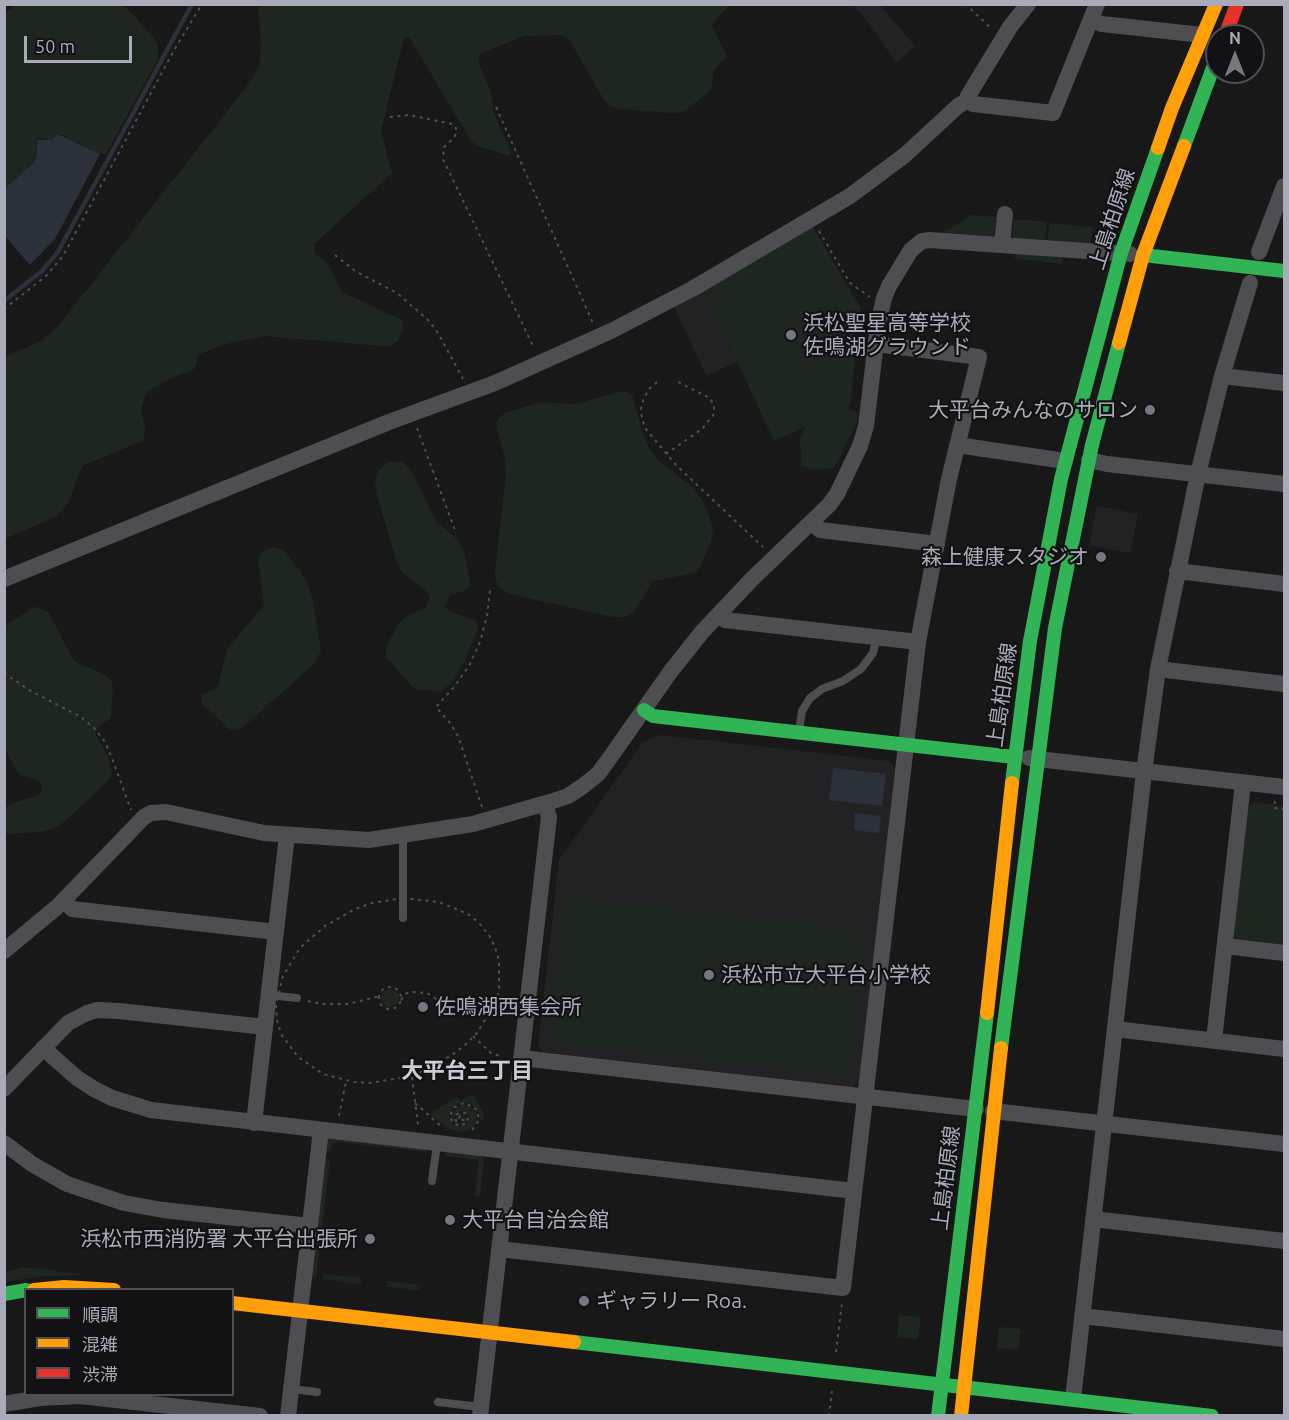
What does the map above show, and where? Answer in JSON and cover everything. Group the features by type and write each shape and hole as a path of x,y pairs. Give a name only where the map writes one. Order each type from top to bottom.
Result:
{"street":[{"path":"1028,4 1003,39 968,96 973,104 1053,113 1094,12"},
{"name":"上島柏原線","path":"938,1416 976,1109 1014,757 1030,641 1065,461 1121,253 1161,139 1216,4"},
{"path":"1230,24 1237,4"},
{"path":"1094,12 1102,24 1202,35"},
{"name":"上島柏原線","path":"961,1416 993,1111 1055,628 1089,460 1143,255 1207,84"},
{"path":"4,579 470,392 599,337 692,289 850,196 905,155 958,106 970,99"},
{"path":"1259,252 1284,186"},
{"path":"1002,244 1005,214"},
{"path":"4,951 64,900 150,813 158,811 242,829 287,835 369,840 473,824 545,804 568,796 584,786 598,774 691,645 837,494 860,446 866,426 882,305 889,286 911,250 922,242 929,240 1002,244 1121,253 1284,271"},
{"path":"1073,1399 1144,772 1158,669 1198,474 1222,376 1250,284"},
{"path":"499,1249 843,1288 918,642 957,445 979,357 876,344"},
{"path":"1222,376 1284,383"},
{"path":"957,445 1065,461"},
{"path":"1089,460 1284,484"},
{"path":"812,522 820,530 936,544"},
{"path":"1177,571 1284,584"},
{"path":"719,614 725,620 918,642"},
{"path":"1158,669 1284,684"},
{"path":"644,710 652,716 1243,783 1280,794"},
{"path":"1214,1040 1243,783"},
{"path":"480,1411 549,816 545,804"},
{"path":"254,1123 265,1028 273,995 276,932 287,835"},
{"path":"64,900 72,909 276,932"},
{"path":"1225,946 1284,953"},
{"path":"4,1089 68,1023 97,1010 265,1028"},
{"path":"1115,1029 1284,1048"},
{"path":"43,1048 86,1084 112,1098 131,1105 170,1113 418,1141 442,1137 510,1152 854,1191"},
{"path":"521,1058 976,1109"},
{"path":"993,1111 1284,1144"},
{"path":"288,1416 310,1227 329,1131"},
{"path":"4,1143 32,1164 58,1179 86,1192 124,1203 163,1210 310,1227"},
{"path":"1093,1219 1284,1241"},
{"path":"54,1288 81,1288"},
{"path":"4,1294 24,1290"},
{"path":"234,1303 1212,1416"},
{"path":"1082,1316 1284,1339"},
{"path":"4,1404 40,1398 80,1396 260,1416"}],"lane":[{"path":"799,732 802,711 810,698 822,689 843,681 861,669 873,653 877,637"},
{"path":"402,918 403,835"},
{"path":"273,995 297,998"},
{"path":"432,1181 442,1137"},
{"path":"291,1389 317,1392"},
{"path":"438,1402 480,1411"}],"path":[{"path":"4,309 46,276 63,256 173,52 202,4"},
{"path":"965,4 1003,39"},
{"path":"496,107 599,337"},
{"path":"390,117 409,115 452,124 456,128 453,138 444,147 443,159 541,362"},
{"path":"812,218 850,283 882,305"},
{"path":"335,255 356,271 397,293 429,321 470,392"},
{"path":"657,382 649,389 641,408 645,428 666,454 707,496 775,557"},
{"path":"666,454 702,429 714,414 714,406 710,398 678,382"},
{"path":"412,414 456,533"},
{"path":"487,820 458,736 436,707 469,666 480,642 487,616 490,590"},
{"path":"4,673 81,717 94,728 108,750 133,815 140,821"},
{"path":"1280,794 1274,808 1284,809"},
{"path":"402,898 423,899 454,907 479,923 489,935 499,961 499,991 487,1019 473,1036 452,1055 437,1065 412,1075 371,1083 346,1081 323,1074 309,1067 288,1046 281,1034 273,995 300,948 325,926 355,909 372,903 402,898"},
{"path":"297,998 322,1004 342,1005 380,996 385,988 393,987 400,992 401,1000"},
{"path":"380,996 382,1006 390,1009 397,1007 408,993 427,993 442,1003 456,1017"},
{"path":"473,1036 492,1054 503,1056"},
{"path":"410,1062 419,1133 418,1141"},
{"path":"329,1131 346,1081"},
{"path":"415,1103 434,1122 442,1137"},
{"path":"459,1118 461,1115 463,1120 456,1121 455,1116 465,1113 468,1117 467,1123 459,1126 452,1122 450,1115 459,1105 469,1104 477,1110 477,1126 468,1133"},
{"path":"836,1352 843,1288"},
{"path":"829,1416 832,1391"}],"shaded area":[{"path":"17,5 124,5 155,39 158,54 157,61 106,154 100,154 61,134 55,135 51,141 40,138 36,141 37,156 34,163 5,188 4,13"},
{"path":"258,5 730,5 712,26 727,56 713,71 712,89 683,112 619,109 610,106 604,100 570,41 562,35 524,36 482,53 479,64 491,92 493,111 511,150 509,156 476,145 471,141 411,40 408,37 404,38 381,131 392,173 313,245 316,254 328,264 342,292 402,320 403,328 398,341 382,346 264,336 222,345 200,354 197,356 193,370 171,378 146,392 141,410 145,428 144,440 82,466 69,502 57,516 5,539 5,356 44,339 59,325 251,81 260,64"},
{"path":"853,5 880,5 915,46 896,63"},
{"path":"58,134 100,154 55,239 30,265 5,236 5,188 34,163 37,156 37,140 51,140"},
{"path":"970,215 996,217 994,234 992,236 942,233 965,220"},
{"path":"1014,219 1047,222 1045,240 1014,238 1012,235"},
{"path":"1049,223 1093,227 1091,241 1089,243 1048,240"},
{"name":"浜松聖星高等学校 佐鳴湖グラウンド","path":"811,224 861,308 850,406 845,408 855,411 858,416 857,422 835,468 811,470 802,466 801,461 800,439 805,427 774,441 703,288"},
{"path":"1016,253 1060,256 1062,264 1014,258"},
{"path":"703,288 737,362 706,376 673,304"},
{"path":"620,392 632,395 650,450 660,462 688,483 703,501 713,530 711,542 701,565 695,573 653,581 634,612 624,617 613,617 510,594 501,589 496,581 495,572 506,475 504,453 496,423 505,413 541,402 575,404"},
{"path":"388,462 402,462 412,471 436,521 457,539 464,551 471,585 464,591 450,595 445,607 449,611 474,620 478,628 464,663 450,684 442,691 414,689 386,657 386,647 398,625 403,619 426,607 429,600 429,595 425,590 403,573 397,563 377,496 375,482 379,470"},
{"path":"1097,506 1138,514 1130,553 1089,545"},
{"path":"274,547 283,550 307,582 312,597 321,651 314,664 242,728 231,730 202,704 201,696 218,686 227,649 264,605 258,559 263,551"},
{"path":"38,607 49,613 74,661 111,680 113,687 111,718 98,727 95,733 109,759 112,774 109,780 64,822 53,829 7,834 5,832 5,808 10,804 36,796 41,793 42,787 36,779 20,775 5,750 5,626 32,608"},
{"name":"浜松市立大平台小学校","path":"660,735 889,761 895,769 859,1082 853,1087 543,1052 538,1046 559,860 643,742"},
{"path":"833,768 886,774 882,806 829,800"},
{"path":"1254,802 1284,806 1284,946 1238,941 1233,934 1247,808"},
{"path":"855,813 881,816 879,833 854,830"},
{"path":"565,896 855,929 865,943 850,1077 549,1042"},
{"path":"390,989 396,992 399,998 396,1004 390,1007 384,1004 381,998 384,992"},
{"path":"473,1094 484,1114 483,1121 480,1120 478,1110 469,1103 459,1103 454,1106 449,1115 449,1119 455,1126 464,1126 469,1121 468,1114 462,1111 456,1113 454,1119 459,1123 465,1118 461,1114 458,1118 461,1117 462,1120 457,1120 458,1114 462,1113 467,1118 466,1122 459,1125 453,1122 451,1115 459,1106 473,1108 476,1113 475,1125 467,1131 449,1129 429,1114 457,1097 460,1101"},
{"path":"330,1138 426,1149 426,1152 336,1142 331,1146 330,1151 325,1151 326,1141"},
{"path":"446,1151 481,1155 484,1159 480,1196 475,1196 479,1160 445,1156"},
{"path":"324,1158 330,1159 316,1279 310,1278"},
{"path":"24,1267 87,1275 44,1276 5,1282 5,1272"},
{"path":"323,1274 361,1278 361,1284 323,1279"},
{"path":"387,1281 420,1285 419,1290 387,1287"},
{"path":"899,1315 921,1318 918,1339 897,1337"},
{"path":"999,1327 1021,1329 1018,1350 997,1348"}],"waterway":[{"path":"4,301 42,271 58,252 192,4"}],"traffic: fast":[{"path":"1184,146 1207,84"},
{"path":"1012,783 1030,641 1061,479 1121,253 1158,148"},
{"path":"1143,255 1284,271"},
{"path":"1001,1048 1055,628 1092,445 1119,343"},
{"path":"644,710 653,716 1014,757"},
{"path":"938,1416 987,1013"},
{"path":"4,1294 24,1290"},
{"path":"574,1342 1212,1416"}],"traffic: slow":[{"path":"1158,148 1172,108 1216,4"},
{"path":"1119,343 1143,255 1184,146"},
{"path":"987,1013 1012,783"},
{"path":"961,1416 1001,1048"},
{"path":"54,1288 81,1288"},
{"path":"234,1303 574,1342"}],"traffic: jam":[{"path":"1230,24 1237,4"}],"place":[{"name":"浜松聖星高等学校 佐鳴湖グラウンド","path":"791,335"},
{"name":"大平台みんなのサロン","path":"1150,410"},
{"name":"森上健康スタジオ","path":"1101,557"},
{"name":"浜松市立大平台小学校","path":"709,975"},
{"name":"佐鳴湖西集会所","path":"423,1007"},
{"name":"大平台自治会館","path":"450,1220"},
{"name":"浜松市西消防署 大平台出張所","path":"370,1239"},
{"name":"ギャラリー Roa.","path":"584,1301"}],"district":[{"name":"大平台三丁目","path":"467,1071"}]}
